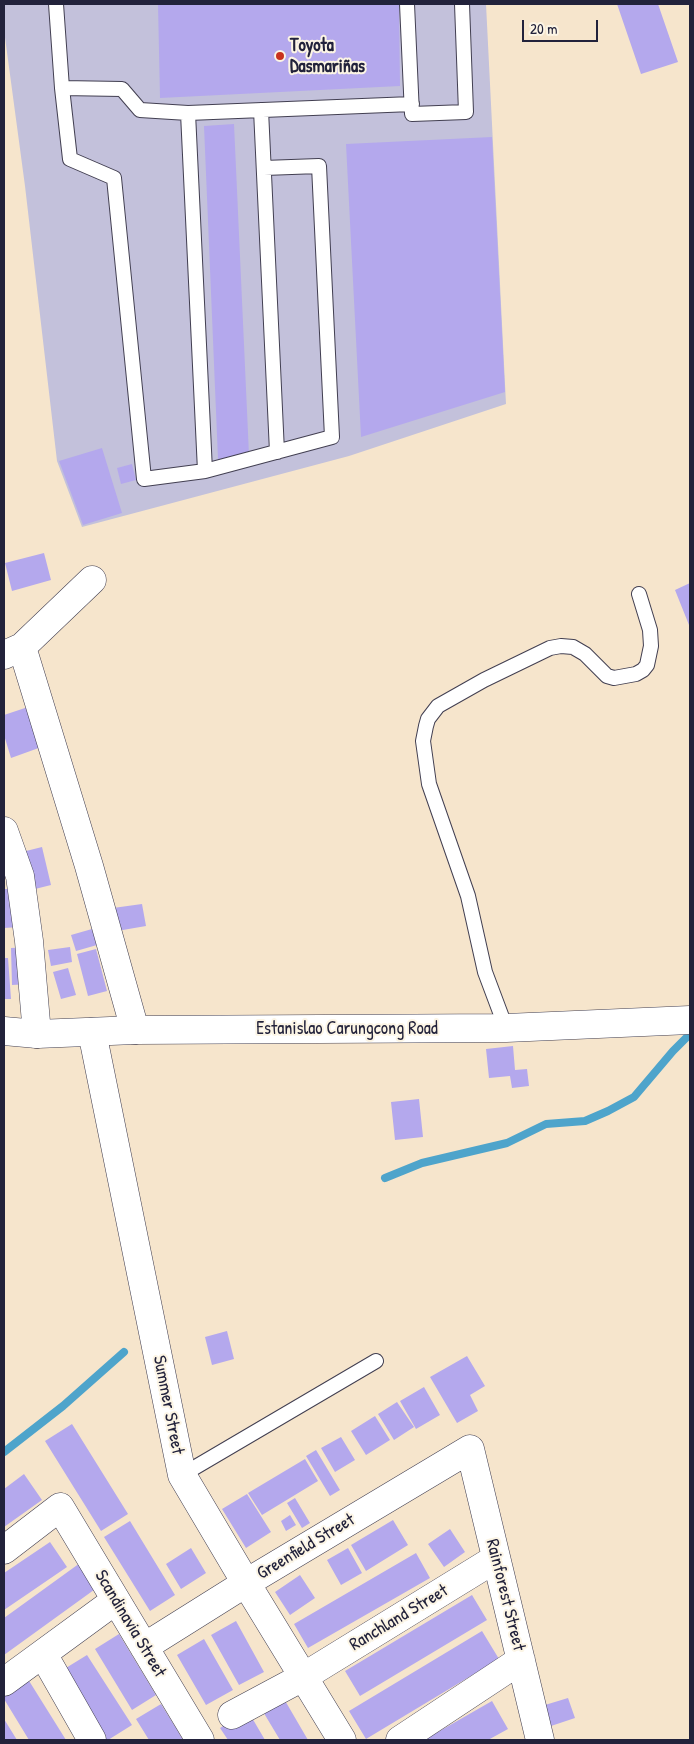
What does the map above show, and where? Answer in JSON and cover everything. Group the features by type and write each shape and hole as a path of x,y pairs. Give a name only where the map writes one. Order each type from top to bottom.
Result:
{"street":[{"path":"92,580 13,651 89,866 135,1030"},
{"path":"4,831 20,876 38,1034"},
{"name":"Estanislao Carungcong Road","path":"4,1031 38,1034 135,1030 506,1028 690,1020"},
{"name":"Summer Street","path":"92,1032 182,1475 342,1740"},
{"name":"Rainforest Street","path":"470,1449 540,1740"},
{"name":"Greenfield Street","path":"144,1647 246,1583 470,1449"},
{"name":"Scandinavia Street","path":"4,1550 60,1507 200,1740"},
{"name":"Ranchland Street","path":"232,1715 303,1676 495,1559"},
{"path":"4,1682 116,1600"},
{"path":"43,1654 92,1740"},
{"path":"400,1740 521,1660"}],"lane":[{"path":"56,4 62,88 70,159 114,178 144,479 205,471 332,437 319,166 264,168"},
{"path":"407,4 412,114 466,112 462,4"},
{"path":"62,88 122,89 140,110 188,113 412,104"},
{"path":"261,110 277,452"},
{"path":"188,113 205,471"},
{"path":"506,1028 485,972 468,896 429,784 423,740 428,719 438,706 484,680 550,648 561,646 573,647 585,654 607,676 614,678 636,674 643,670 647,665 651,646 650,630 639,594"},
{"path":"182,1475 376,1361"}],"shaded area":[{"name":"Toyota Dasmariñas","path":"4,4 486,4 506,404 349,456 82,527 57,461 25,186 4,30"}],"building":[{"name":"Toyota Dasmariñas","path":"158,4 399,4 400,86 160,98"},
{"path":"617,4 658,4 678,62 641,74"},
{"path":"234,124 249,455 218,459 204,126"},
{"path":"492,137 505,392 361,437 346,144"},
{"path":"102,448 122,513 83,525 59,461"},
{"path":"132,464 136,480 121,484 117,468"},
{"path":"44,553 51,580 12,591 5,563"},
{"path":"690,583 690,625 689,625 675,590"},
{"path":"34,705 47,745 11,758 4,735 4,715"},
{"path":"42,847 51,885 27,891 18,853"},
{"path":"4,889 16,889 19,927 4,928"},
{"path":"142,904 146,926 117,931 113,908"},
{"path":"92,929 97,945 76,951 71,935"},
{"path":"29,947 30,984 12,985 11,948"},
{"path":"70,947 72,962 51,966 48,950"},
{"path":"96,949 107,991 88,996 77,954"},
{"path":"4,958 8,958 11,999 4,999"},
{"path":"68,968 76,995 61,999 53,972"},
{"path":"513,1046 515,1070 527,1069 529,1086 512,1088 510,1076 489,1078 486,1049"},
{"path":"419,1099 423,1137 395,1140 391,1102"},
{"path":"227,1331 234,1359 212,1365 205,1337"},
{"path":"467,1356 485,1386 470,1395 478,1411 457,1423 430,1377"},
{"path":"424,1387 440,1415 416,1429 400,1401"},
{"path":"397,1402 414,1427 394,1440 378,1414"},
{"path":"375,1416 390,1440 366,1455 351,1431"},
{"path":"72,1424 128,1514 101,1531 45,1441"},
{"path":"341,1437 355,1460 335,1472 321,1448"},
{"path":"316,1450 340,1490 330,1496 306,1456"},
{"path":"305,1459 318,1481 262,1515 248,1493"},
{"path":"24,1474 42,1500 4,1527 4,1489"},
{"path":"247,1494 271,1532 246,1548 222,1509"},
{"path":"295,1498 310,1523 302,1528 287,1503"},
{"path":"290,1515 296,1525 286,1531 281,1521"},
{"path":"393,1520 408,1545 366,1571 351,1545"},
{"path":"130,1521 175,1595 150,1611 104,1537"},
{"path":"450,1529 465,1552 444,1567 428,1544"},
{"path":"50,1542 67,1567 4,1610 4,1573"},
{"path":"191,1548 206,1573 181,1589 166,1564"},
{"path":"348,1548 362,1573 341,1585 327,1560"},
{"path":"416,1553 430,1578 308,1648 294,1624"},
{"path":"80,1563 98,1587 4,1655 4,1618"},
{"path":"300,1575 315,1598 290,1615 275,1592"},
{"path":"472,1595 487,1620 360,1696 345,1671"},
{"path":"236,1621 264,1672 239,1685 211,1635"},
{"path":"482,1631 499,1659 366,1739 349,1711"},
{"path":"119,1634 156,1695 132,1710 95,1649"},
{"path":"204,1639 233,1690 206,1705 177,1655"},
{"path":"87,1655 132,1725 108,1740 106,1740 61,1671"},
{"path":"26,1676 66,1740 29,1740 4,1699 4,1690"},
{"path":"280,1692 308,1740 280,1740 259,1705"},
{"path":"568,1698 575,1718 551,1726 545,1705"},
{"path":"492,1701 508,1729 488,1740 424,1740"},
{"path":"161,1704 183,1740 149,1740 136,1719"},
{"path":"248,1711 265,1740 228,1740 220,1728"},
{"path":"4,1719 17,1740 4,1740"}],"waterway":[{"path":"385,1178 422,1163 507,1143 546,1124 585,1121 608,1111 634,1097 690,1034"},
{"path":"4,1452 63,1406 124,1352"}],"place":[{"name":"Toyota Dasmariñas","path":"280,56"}]}
